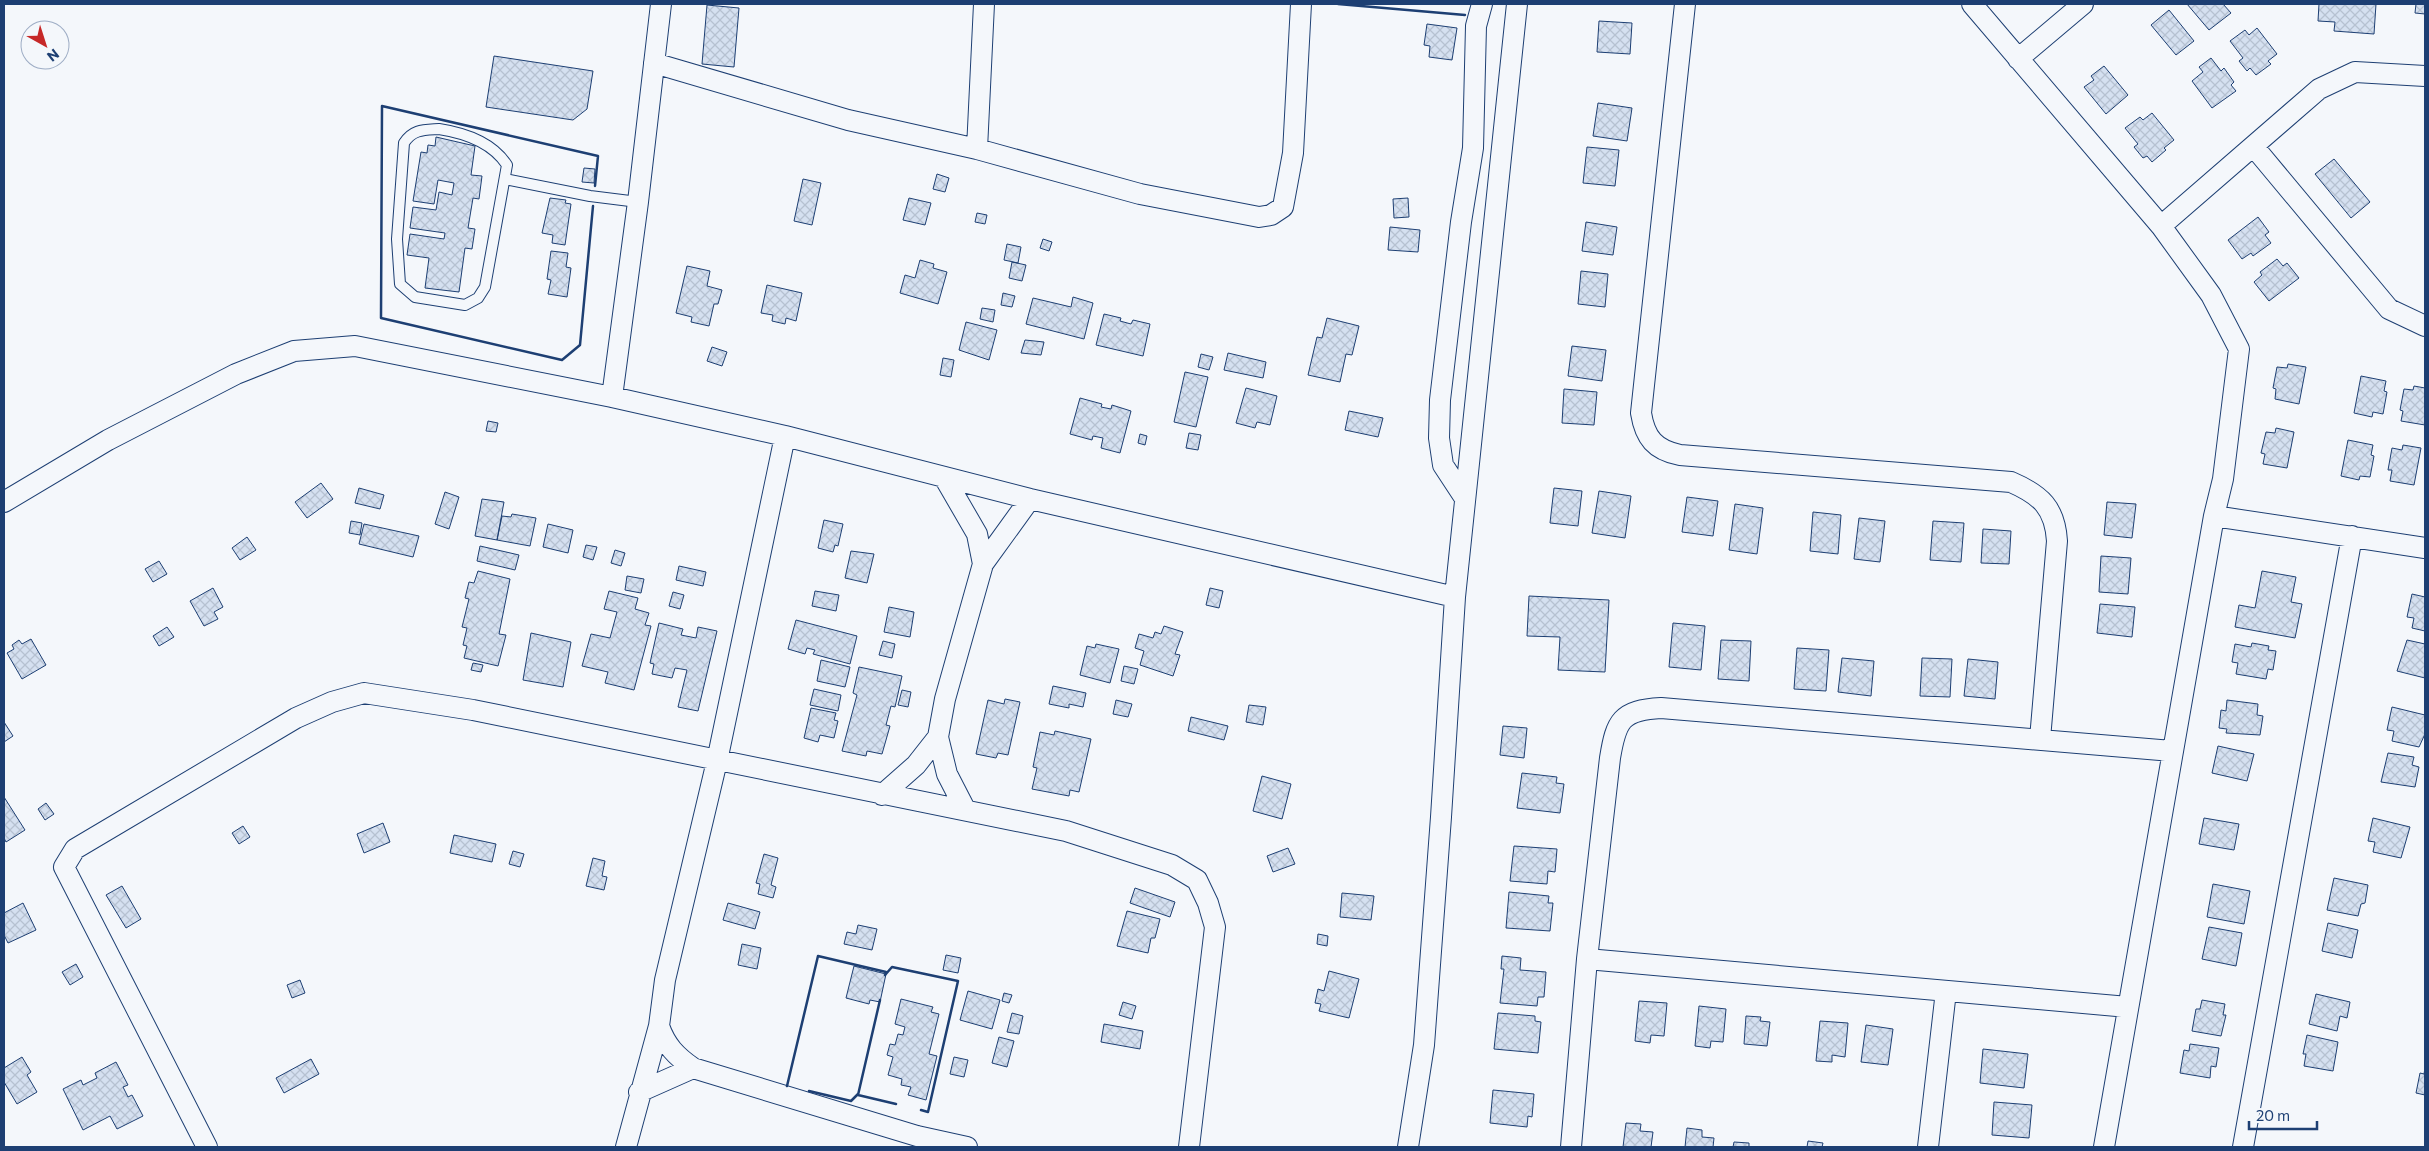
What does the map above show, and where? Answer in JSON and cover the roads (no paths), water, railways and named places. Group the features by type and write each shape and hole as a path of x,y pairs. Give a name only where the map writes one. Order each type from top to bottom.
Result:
{"street":[{"path":"612,397 638,202 661,4"},
{"path":"977,149 984,4"},
{"path":"654,62 848,120 977,149 1140,194 1259,217 1271,215 1283,207 1293,153 1301,4"},
{"path":"1464,497 1443,465 1439,438 1440,400 1461,222 1473,148 1476,26 1482,4"},
{"path":"1408,1147 1424,1045 1441,817 1454,597 1517,4"},
{"path":"1684,4 1641,413 1648,439 1657,447 1680,454 2011,482 2029,490 2049,509 2056,522 2057,541 2040,739"},
{"path":"1972,4 2161,226 2211,295 2239,349 2224,479 2214,516 2104,1147"},
{"path":"2018,59 2083,4"},
{"path":"2161,226 2319,89 2355,72 2425,76"},
{"path":"2254,147 2389,309 2425,326"},
{"path":"1452,301 1485,307"},
{"path":"4,502 116,436 236,374 294,351 355,346 612,397 785,436 1030,499 1454,597"},
{"path":"626,1147 639,1092 659,1026 665,980 717,761 785,436"},
{"path":"944,477 977,534 982,564"},
{"path":"965,809 947,774 938,737 956,654 982,564 1030,499"},
{"path":"2214,516 2425,548"},
{"path":"2243,1147 2352,536"},
{"path":"207,1147 64,867 75,849 296,718 332,702 364,693 473,710 882,796 965,809 1066,831 1172,866 1197,880 1215,927 1189,1147"},
{"path":"1571,1147 1588,959 1610,758 1617,725 1627,716 1642,709 1661,708 2172,751"},
{"path":"882,796 916,765 938,737"},
{"path":"1588,959 2128,1007"},
{"path":"1928,1147 1946,991"},
{"path":"659,1026 664,1041 673,1054 693,1068 917,1136 967,1147"},
{"path":"639,1092 693,1068"}],"lane":[{"path":"439,128 463,132 499,153 507,165 506,179 485,287 478,298 465,305 415,297 400,284 397,239 404,143 410,134 420,130 439,128"},
{"path":"506,179 590,196 638,202"}]}
